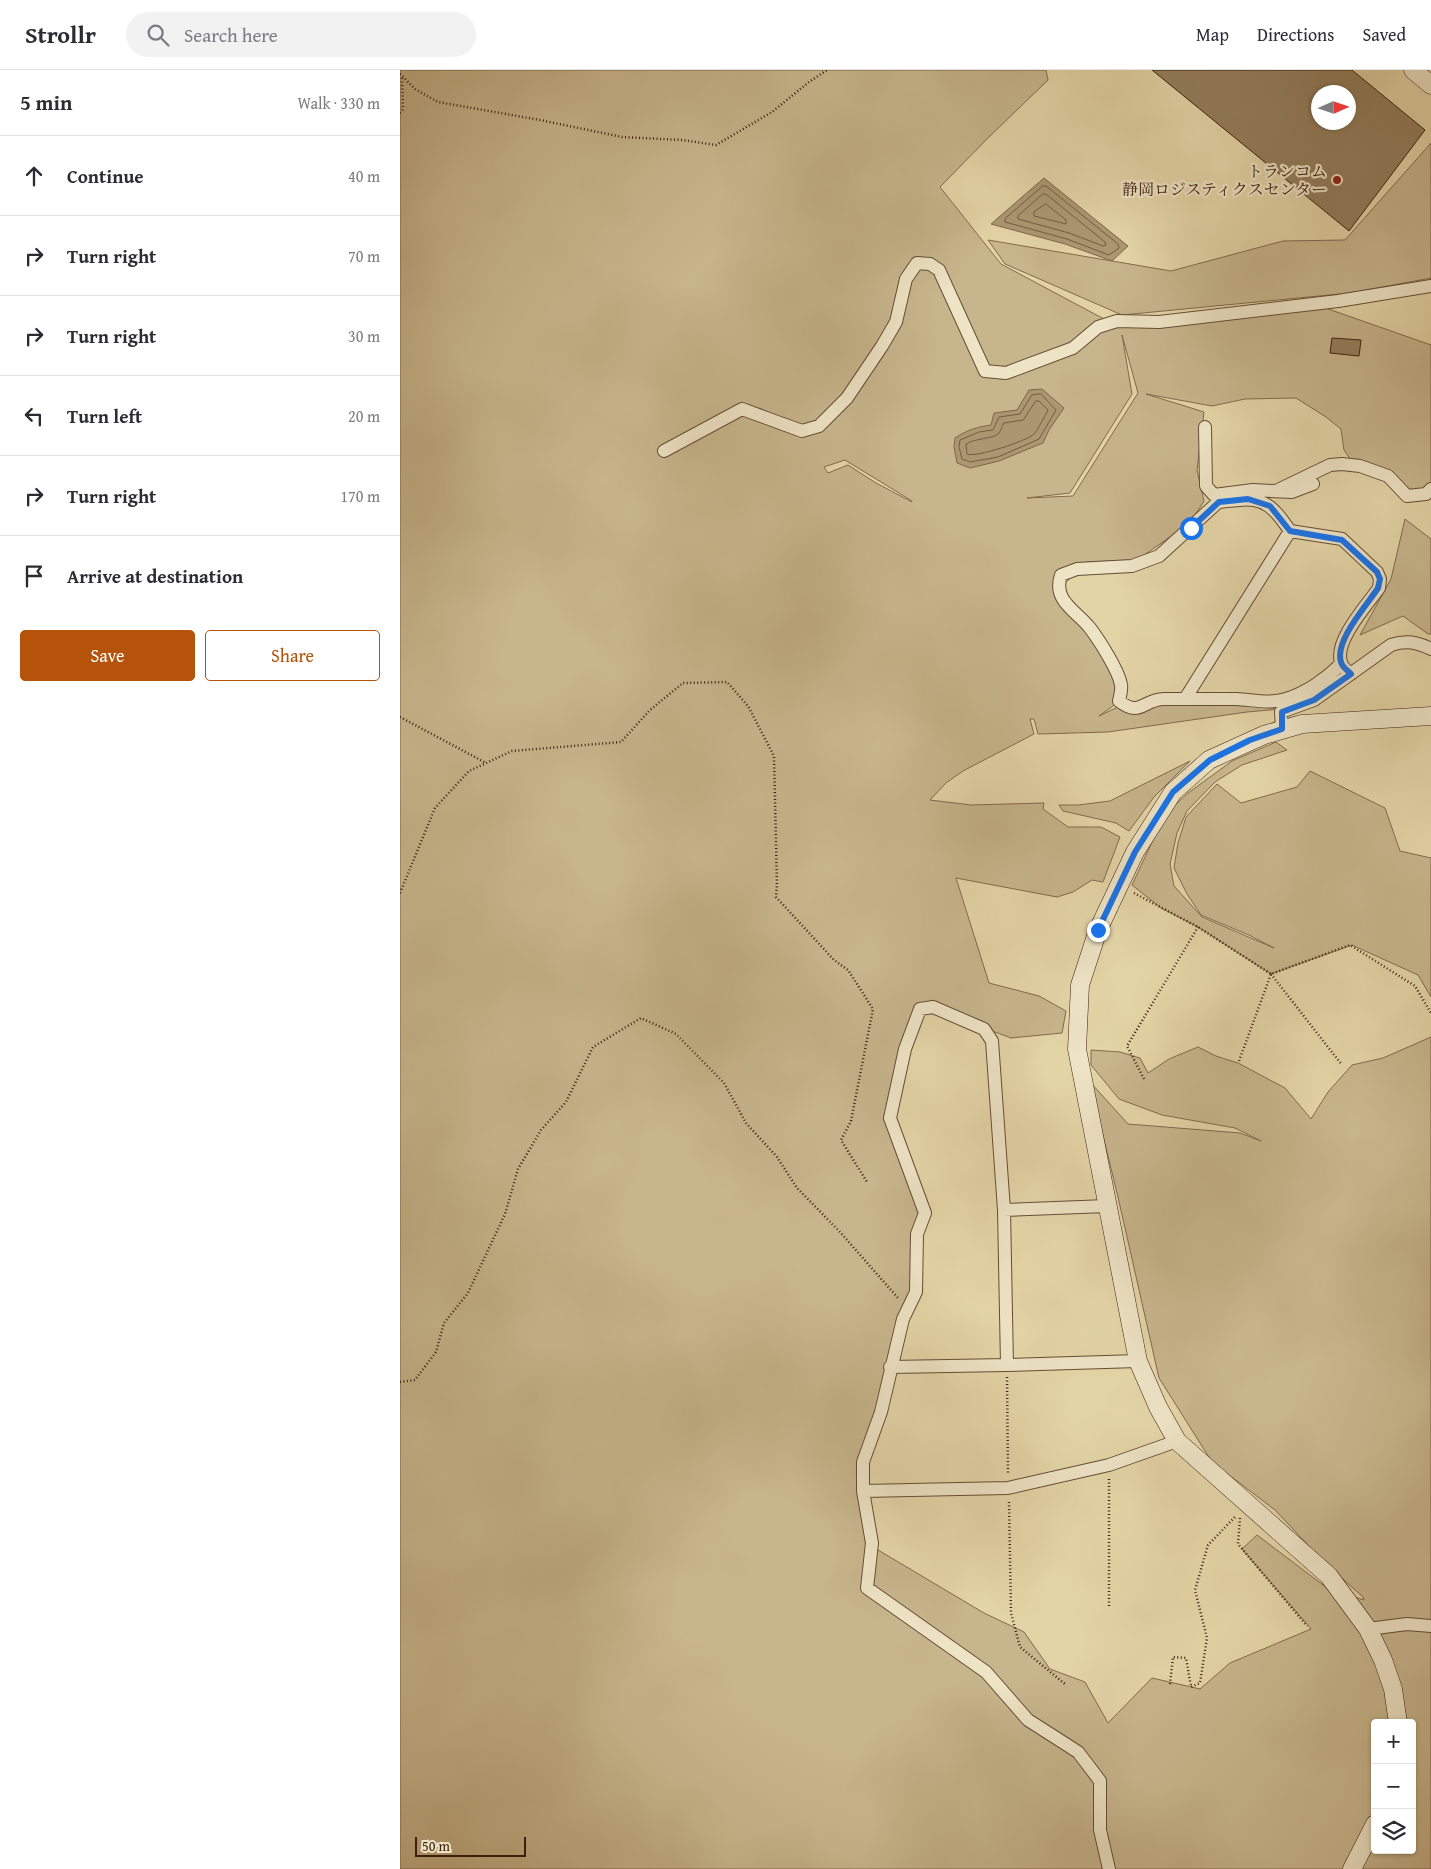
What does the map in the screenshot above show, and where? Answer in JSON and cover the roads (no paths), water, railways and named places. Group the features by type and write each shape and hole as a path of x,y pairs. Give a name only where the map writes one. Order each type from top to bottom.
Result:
{"street":[{"path":"1415,72 1431,85"},
{"path":"664,451 742,409 802,431 819,426 847,398 882,346 896,322 906,278 917,263 930,264 939,270 985,371 1006,373 1073,348 1098,327 1117,321 1160,322 1338,301 1431,286"},
{"path":"1205,427 1206,486 1214,495 1223,498 1259,501 1270,506 1290,531 1342,540 1377,572 1380,579 1378,588 1343,640 1340,653 1341,664 1351,674"},
{"path":"1276,492 1330,465 1342,464 1360,466 1388,476 1408,496 1426,494 1431,489"},
{"path":"1314,484 1292,492 1242,491 1223,498 1158,556 1132,566 1077,568 1061,575 1059,590 1066,606 1090,628 1118,674 1122,688 1119,701 1128,708 1140,708 1154,699 1239,699 1269,702 1288,698 1320,682 1341,664"},
{"path":"1185,699 1290,531"},
{"path":"1282,729 1282,712 1314,700 1392,645 1402,641 1412,642 1431,649"},
{"path":"1397,1719 1390,1682 1383,1660 1368,1629 1329,1576 1177,1441 1158,1407 1138,1361 1077,1049 1080,985 1098,930 1135,852 1173,792 1210,760 1250,740 1282,729 1326,722 1431,716"},
{"path":"1007,1366 1004,1210 992,1041 984,1029 933,1007 920,1009 905,1049 890,1118 925,1213 917,1234 916,1292 903,1319 890,1367 881,1412 863,1462 863,1491 872,1543 867,1588 986,1672 1028,1720 1078,1752 1100,1781 1100,1830 1109,1869"},
{"path":"1004,1210 1107,1206"},
{"path":"890,1367 1007,1366 1138,1361"},
{"path":"863,1491 1008,1488 1108,1464 1177,1441"},
{"path":"1368,1629 1407,1624 1431,1626"},
{"path":"1352,1869 1371,1832"}],"water":[{"path":"1044,178 1128,246 1112,261 1065,244 991,224"},
{"path":"1042,389 1064,408 1049,430 1043,443 999,461 970,468 957,463 954,447 955,438 972,429 991,425 994,413 1017,410 1029,390"}],"place":[{"name":"トランコム 静岡ロジスティクスセンター","path":"1337,180"}]}
